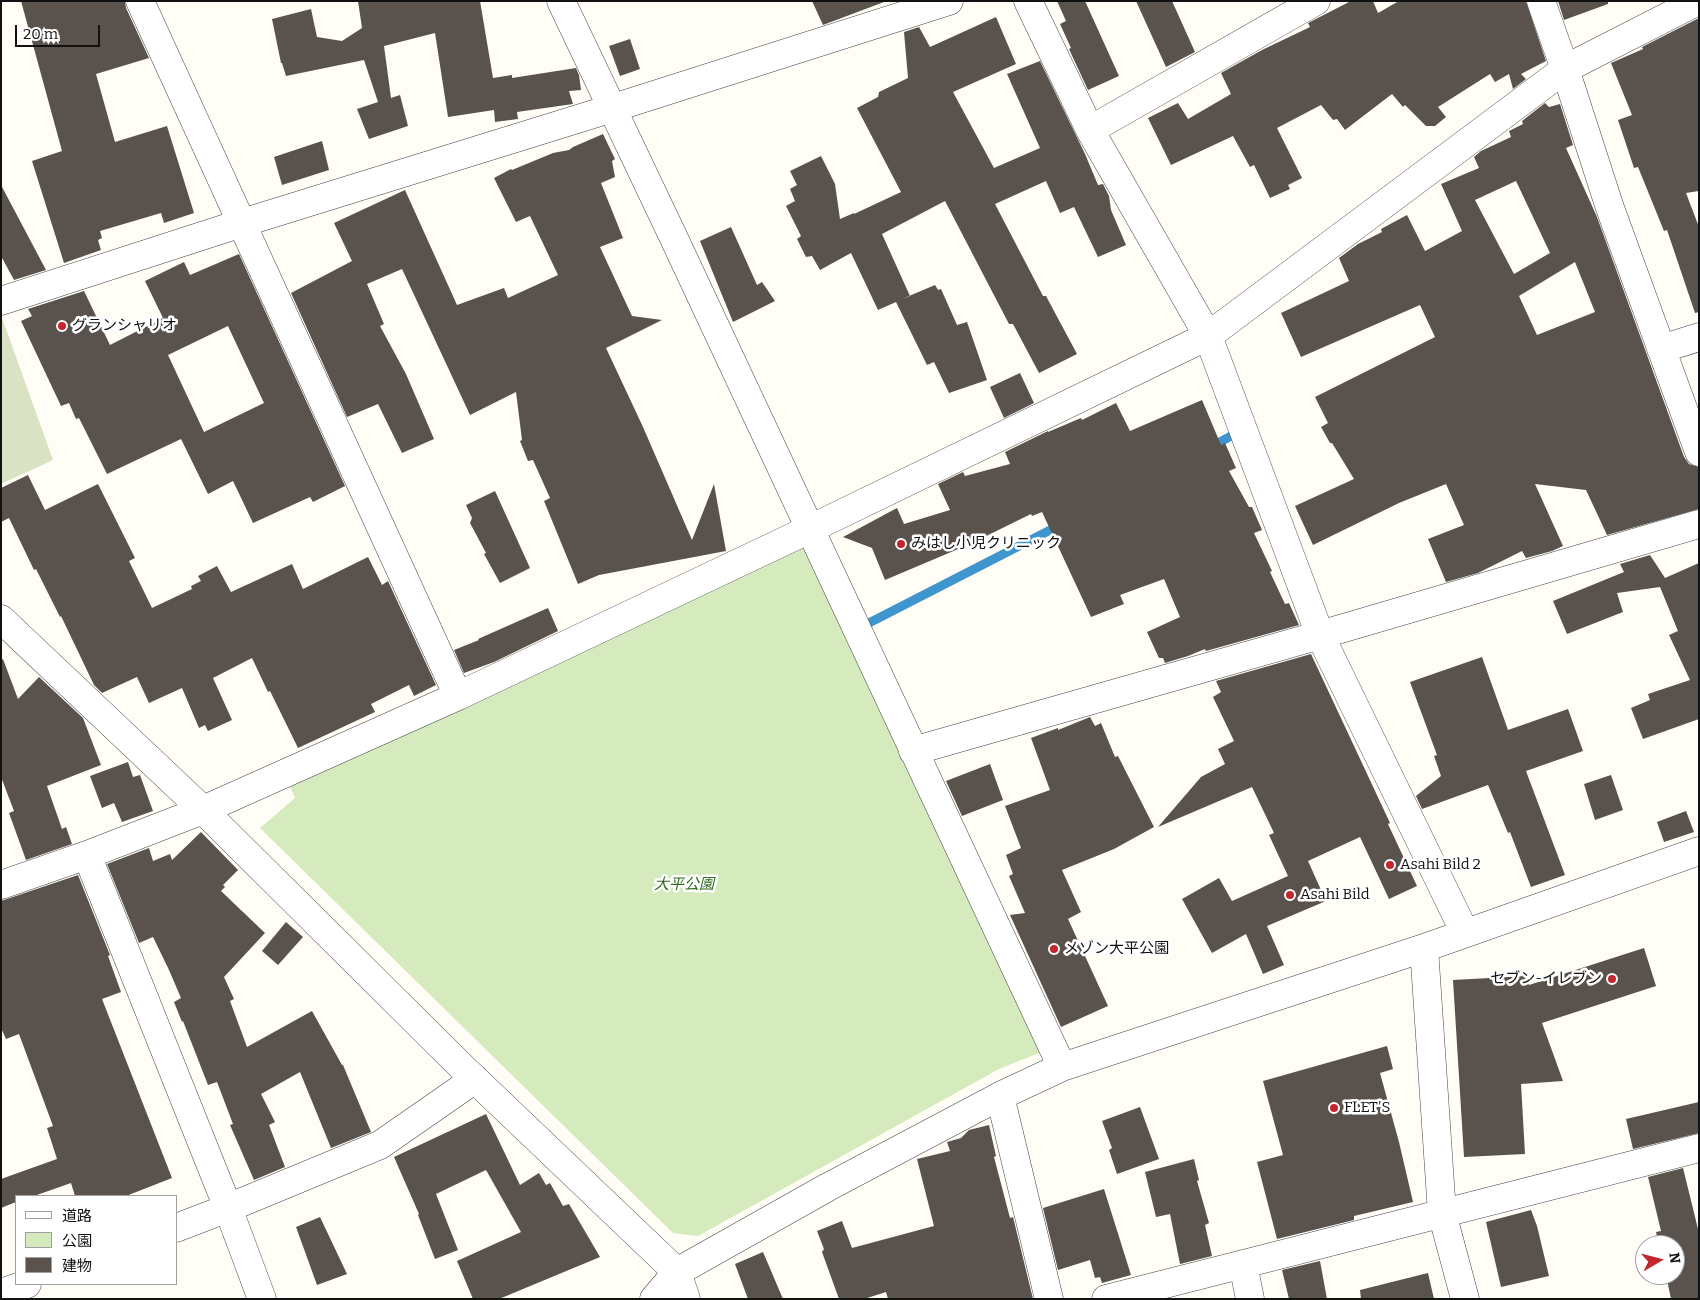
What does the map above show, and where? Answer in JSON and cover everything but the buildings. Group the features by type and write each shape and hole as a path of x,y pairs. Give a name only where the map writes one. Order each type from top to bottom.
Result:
{"street":[{"path":"140,1 458,696"},
{"path":"561,1 714,320 913,751 1062,1067"},
{"path":"1,301 242,223 949,1"},
{"path":"1028,1 1090,130 1208,336 1320,634 1465,933"},
{"path":"1090,130 1316,1"},
{"path":"1541,1 1610,208 1699,452"},
{"path":"1,885 87,856 203,810 458,696 810,529 1208,336 1565,69 1698,1"},
{"path":"1661,349 1699,337"},
{"path":"913,751 1699,524"},
{"path":"1,619 203,810 475,1079 677,1272 686,1299"},
{"path":"654,1299 677,1272 828,1187 1000,1096 1062,1067 1424,948 1699,850"},
{"path":"87,856 228,1208 262,1299"},
{"path":"1424,948 1442,1213 1465,1299"},
{"path":"178,1227 380,1145 475,1079"},
{"path":"1000,1096 1049,1299"},
{"path":"1106,1299 1699,1148"},
{"path":"1243,1264 1250,1299"},
{"path":"1,1293 24,1285"}],"green space":[{"path":"1,315 53,460 1,484"},
{"name":"大平公園","path":"809,543 1044,1051 999,1069 698,1236 673,1233 260,828 295,798 289,785"}],"waterway":[{"path":"1209,448 1231,436"},
{"path":"867,624 1060,525"}],"place":[{"name":"グランシャリオ","path":"62,326"},
{"name":"みはし小児クリニック","path":"901,544"},
{"name":"Asahi Bild 2","path":"1390,865"},
{"name":"Asahi Bild","path":"1290,895"},
{"name":"メゾン大平公園","path":"1054,949"},
{"name":"セブン-イレブン","path":"1612,979"},
{"name":"FLET'S","path":"1334,1108"}]}
